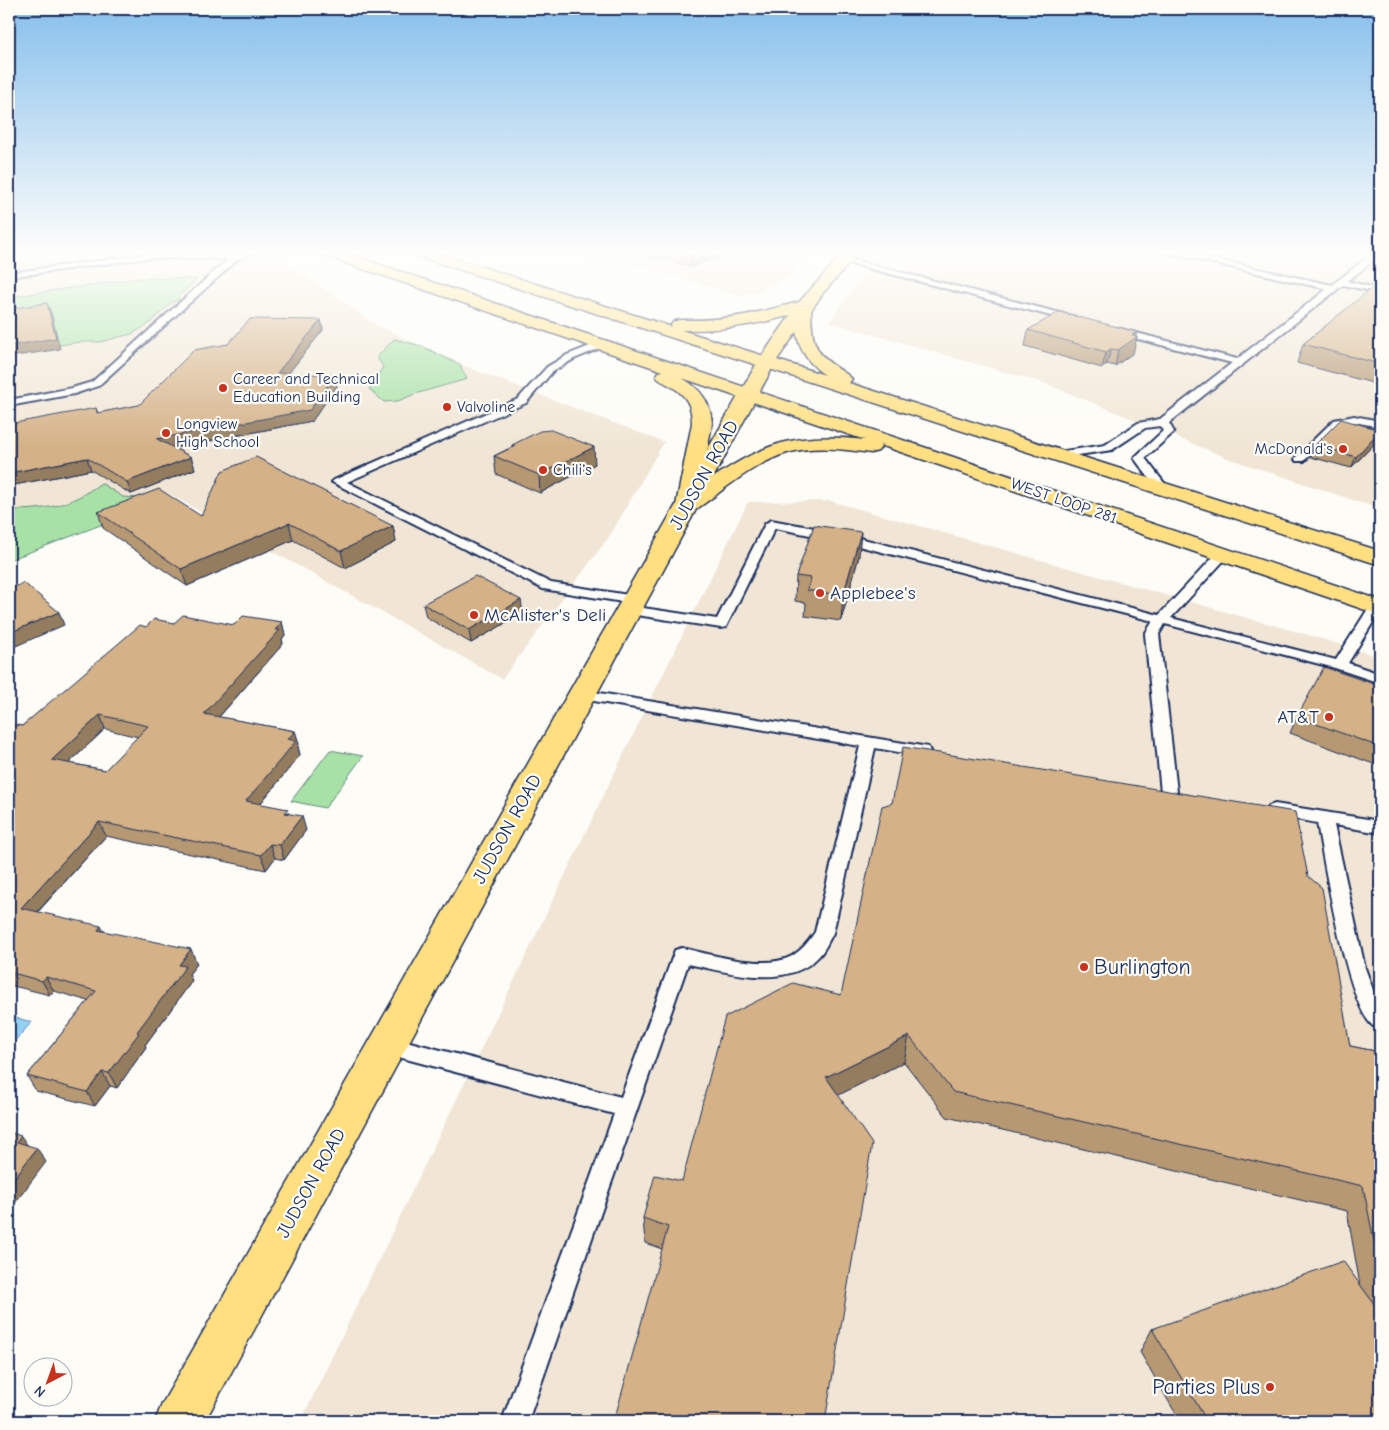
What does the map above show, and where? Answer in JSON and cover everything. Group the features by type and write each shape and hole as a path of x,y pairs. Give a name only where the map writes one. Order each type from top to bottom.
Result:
{"main road":[{"path":"519,317 618,351 677,382 697,400 702,411 702,423 687,505"},
{"path":"624,317 1380,558"},
{"path":"641,322 679,326 725,325 769,317"},
{"name":"JUDSON ROAD","path":"180,1421 748,394 766,362 796,317"},
{"path":"803,317 804,342 811,355 833,373 882,399"},
{"name":"WEST LOOP 281","path":"618,351 1378,607"},
{"path":"687,505 764,456 784,448 808,444 838,444 873,448 934,467 1012,483"}],"lane":[{"path":"9,403 74,391 95,384 169,317"},
{"path":"1066,317 1084,322"},
{"path":"1058,455 1108,448 1142,425 1163,422 1296,317"},
{"path":"1110,329 1238,362"},
{"path":"600,344 550,368 539,379 531,394 522,401 338,482 548,586 721,624 771,524 836,536 1340,664 1380,679"},
{"path":"1300,459 1338,422 1354,419 1378,424"},
{"path":"1162,488 1139,458 1169,432 1163,422"},
{"path":"1169,792 1152,640 1153,630 1223,554"},
{"path":"1340,664 1378,607"},
{"path":"581,696 934,753"},
{"path":"515,1421 682,955 763,970 783,968 795,964 813,952 824,933 869,742"},
{"path":"1150,789 1189,795"},
{"path":"1257,807 1380,827"},
{"path":"1324,818 1356,968 1366,1001 1380,1020"},
{"path":"387,1045 626,1108"}],"shaded area":[{"path":"9,317 364,317 376,325 477,371 664,442 609,537 502,679 169,494 9,554"},
{"path":"833,317 1380,317 1380,509 1230,459 1047,384 829,322"},
{"path":"830,501 1319,638 1380,657 1380,1421 301,1421 609,784 748,502"}],"green space":[{"path":"9,317 157,317 149,324 132,334 100,342 59,345 9,319"},
{"path":"394,339 422,346 460,365 467,379 415,394 398,401 384,402 369,389 383,367 377,357"},
{"path":"101,483 123,497 166,500 9,560 9,510 46,508 68,502"},
{"path":"330,750 363,756 325,808 291,801"}],"water":[{"path":"9,1016 32,1022 11,1045 9,1045"}],"building":[{"path":"9,317 51,317 56,338 9,346"},
{"path":"1051,317 1077,317 1137,332 1132,335 1137,337 1118,350 1111,349 1106,352 1028,330"},
{"path":"1337,317 1380,317 1380,364 1303,344"},
{"name":"Career and Technical Education Building","path":"250,319 321,320 277,373 335,375 310,410 157,439 191,457 127,482 87,458 9,473 9,424 96,408 97,413 139,405 194,350 228,344"},
{"path":"1341,419 1380,430 1356,457 1315,445"},
{"path":"551,430 594,447 539,475 494,456 540,431"},
{"path":"256,457 393,526 341,551 289,523 181,569 98,512 159,489 201,516 222,471"},
{"path":"814,525 861,532 843,596 807,590 811,578 796,576"},
{"path":"475,576 521,600 469,630 423,604"},
{"path":"24,583 59,612 9,633 9,589"},
{"path":"183,615 234,625 243,616 282,622 275,630 280,630 204,714 295,731 288,739 296,741 246,801 288,809 285,813 302,816 280,845 270,844 261,855 99,822 21,908 101,926 98,930 191,949 179,965 186,966 137,1032 139,1033 109,1073 102,1072 87,1092 27,1076 96,991 46,977 42,981 9,972 9,724 22,726 140,625 146,627 154,619 174,623","holes":["100,715 148,726 105,770 52,760"]},
{"path":"1324,667 1380,686 1380,747 1297,717"},
{"path":"903,747 1295,812 1308,876 1322,888 1350,1046 1380,1052 1380,1271 1363,1186 953,1092 909,1036 826,1077 872,1144 825,1421 614,1421 668,1227 643,1218 655,1175 682,1181 725,1017 793,983 841,995 882,806 892,803"},
{"path":"9,1132 21,1136 17,1142 37,1148 9,1185"},
{"name":"Parties Plus","path":"1343,1261 1380,1312 1380,1421 1207,1421 1152,1329"}],"place":[{"name":"Career and Technical Education Building","path":"223,388"},
{"name":"Valvoline","path":"447,407"},
{"name":"Longview High School","path":"166,433"},
{"name":"McDonald's","path":"1343,449"},
{"name":"Chili's","path":"543,470"},
{"name":"Applebee's","path":"820,593"},
{"name":"McAlister's Deli","path":"474,615"},
{"name":"AT&T","path":"1329,717"},
{"name":"Burlington","path":"1084,967"},
{"name":"Parties Plus","path":"1270,1387"}]}
